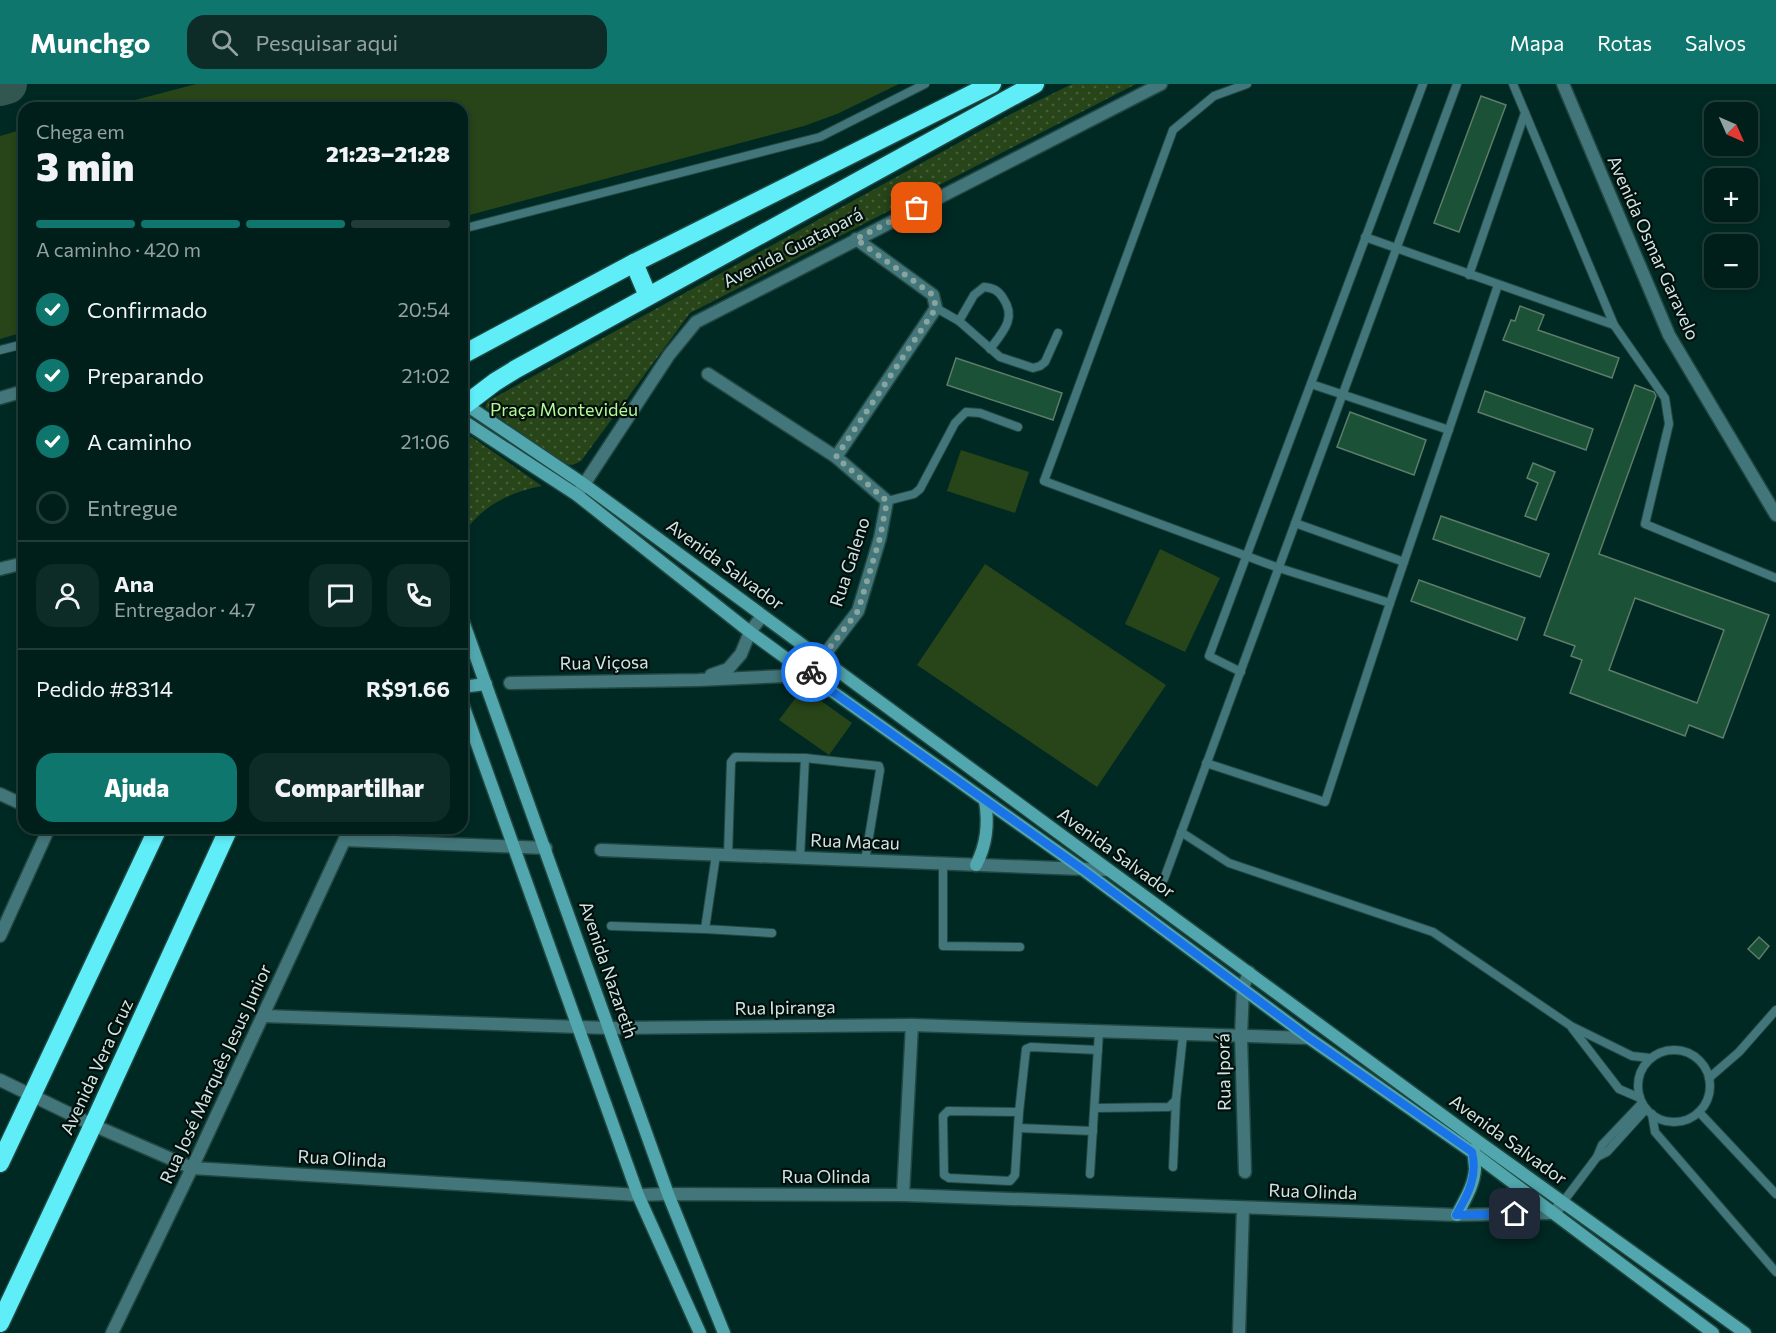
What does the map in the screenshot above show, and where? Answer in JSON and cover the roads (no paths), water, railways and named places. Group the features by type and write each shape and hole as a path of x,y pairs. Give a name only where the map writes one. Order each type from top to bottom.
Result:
{"highway":[{"path":"468,352 634,263 992,84"},
{"name":"Avenida Guatapará","path":"468,406 502,377 1035,84"},
{"path":"634,263 648,296"},
{"path":"0,1163 155,834"},
{"name":"Avenida Vera Cruz","path":"0,1323 226,834"}],"street":[{"name":"Avenida Guatapará","path":"577,495 669,355 696,322 1161,84"},
{"name":"Avenida Osmar Garavelo","path":"1563,84 1669,335 1776,515"},
{"path":"836,457 936,308 933,295 856,239"},
{"name":"Rua Galeno","path":"708,374 836,457 887,501 880,538 858,611 809,675"},
{"path":"0,398 18,393"},
{"name":"Avenida Salvador","path":"468,413 585,485 1249,972 1476,1147 1554,1213 1701,1329 1713,1333"},
{"name":"Avenida Salvador","path":"468,414 577,495 750,632 1082,869 1309,1038 1563,1202 1745,1333"},
{"path":"0,569 18,564"},
{"name":"Rua Viçosa","path":"698,680 728,669 741,654 750,632 762,616"},
{"name":"Avenida Nazareth","path":"468,634 668,1194 724,1333"},
{"name":"Rua Viçosa","path":"510,683 698,680 809,675"},
{"path":"468,686 486,684"},
{"path":"468,718 638,1195 700,1333"},
{"path":"0,794 18,802"},
{"path":"976,865 987,836 985,801"},
{"path":"0,936 46,834"},
{"path":"347,834 546,848"},
{"name":"Rua José Marquês Jesus Junior","path":"112,1333 192,1168 347,834"},
{"name":"Rua Macau","path":"601,850 1108,870"},
{"name":"Rua Iporá","path":"1245,1172 1241,1037 1243,988 1249,972"},
{"name":"Rua Ipiranga","path":"262,1016 609,1028 912,1025 1309,1038"},
{"path":"903,1195 912,1025"},
{"name":"Rua Olinda","path":"0,1080 93,1125 192,1168 638,1195 903,1195 1456,1215 1554,1213"},
{"path":"1456,1215 1467,1196 1473,1179 1476,1147"},
{"path":"1554,1213 1563,1202"},
{"path":"1239,1333 1244,1208"}],"lane":[{"path":"468,227 820,137 925,84"},
{"path":"1247,84 1214,96 1173,130 1044,481 1279,568 1390,603"},
{"path":"1241,672 1209,657 1424,84"},
{"path":"1164,879 1457,84"},
{"path":"1513,84 1614,326 1665,398 1669,424 1645,524 1776,578"},
{"path":"1469,275 1526,113"},
{"path":"1365,237 1396,250 1614,326"},
{"path":"1206,763 1325,802 1498,285"},
{"path":"959,321 974,295 984,287 993,288 1001,295 1010,308 1010,317 990,349"},
{"path":"936,308 959,321 1000,357 1033,368 1046,362 1058,333"},
{"path":"0,350 18,346"},
{"path":"1311,384 1449,430"},
{"path":"887,501 914,494 920,489 955,423 966,412 980,413 1018,427"},
{"path":"1296,523 1404,562"},
{"path":"705,929 722,855 731,762 738,756 805,758 879,766 865,861"},
{"path":"800,858 805,758"},
{"path":"1181,832 1229,863 1433,932 1571,1026 1632,1056 1650,1058"},
{"path":"943,864 943,946 1020,947"},
{"path":"611,926 771,933"},
{"path":"1709,1078 1739,1052 1776,1010"},
{"path":"1571,1026 1620,1089 1645,1106 1660,1119 1681,1121 1699,1112 1708,1096 1709,1078 1705,1066 1686,1051 1667,1050 1650,1058 1638,1079 1645,1106 1656,1132 1776,1272"},
{"path":"1090,1174 1096,1108 1099,1032"},
{"path":"1173,1167 1176,1100 1183,1035"},
{"path":"1019,1112 948,1111 943,1116 944,1175 949,1178 1010,1181 1015,1175 1026,1049 1032,1047 1098,1050"},
{"path":"1096,1108 1169,1107 1176,1100"},
{"path":"1563,1202 1597,1157 1607,1152 1645,1106"},
{"path":"1699,1112 1776,1194"},
{"path":"1018,1128 1093,1131"}],"park label":[{"name":"Praça Montevidéu","path":"564,410"}]}
